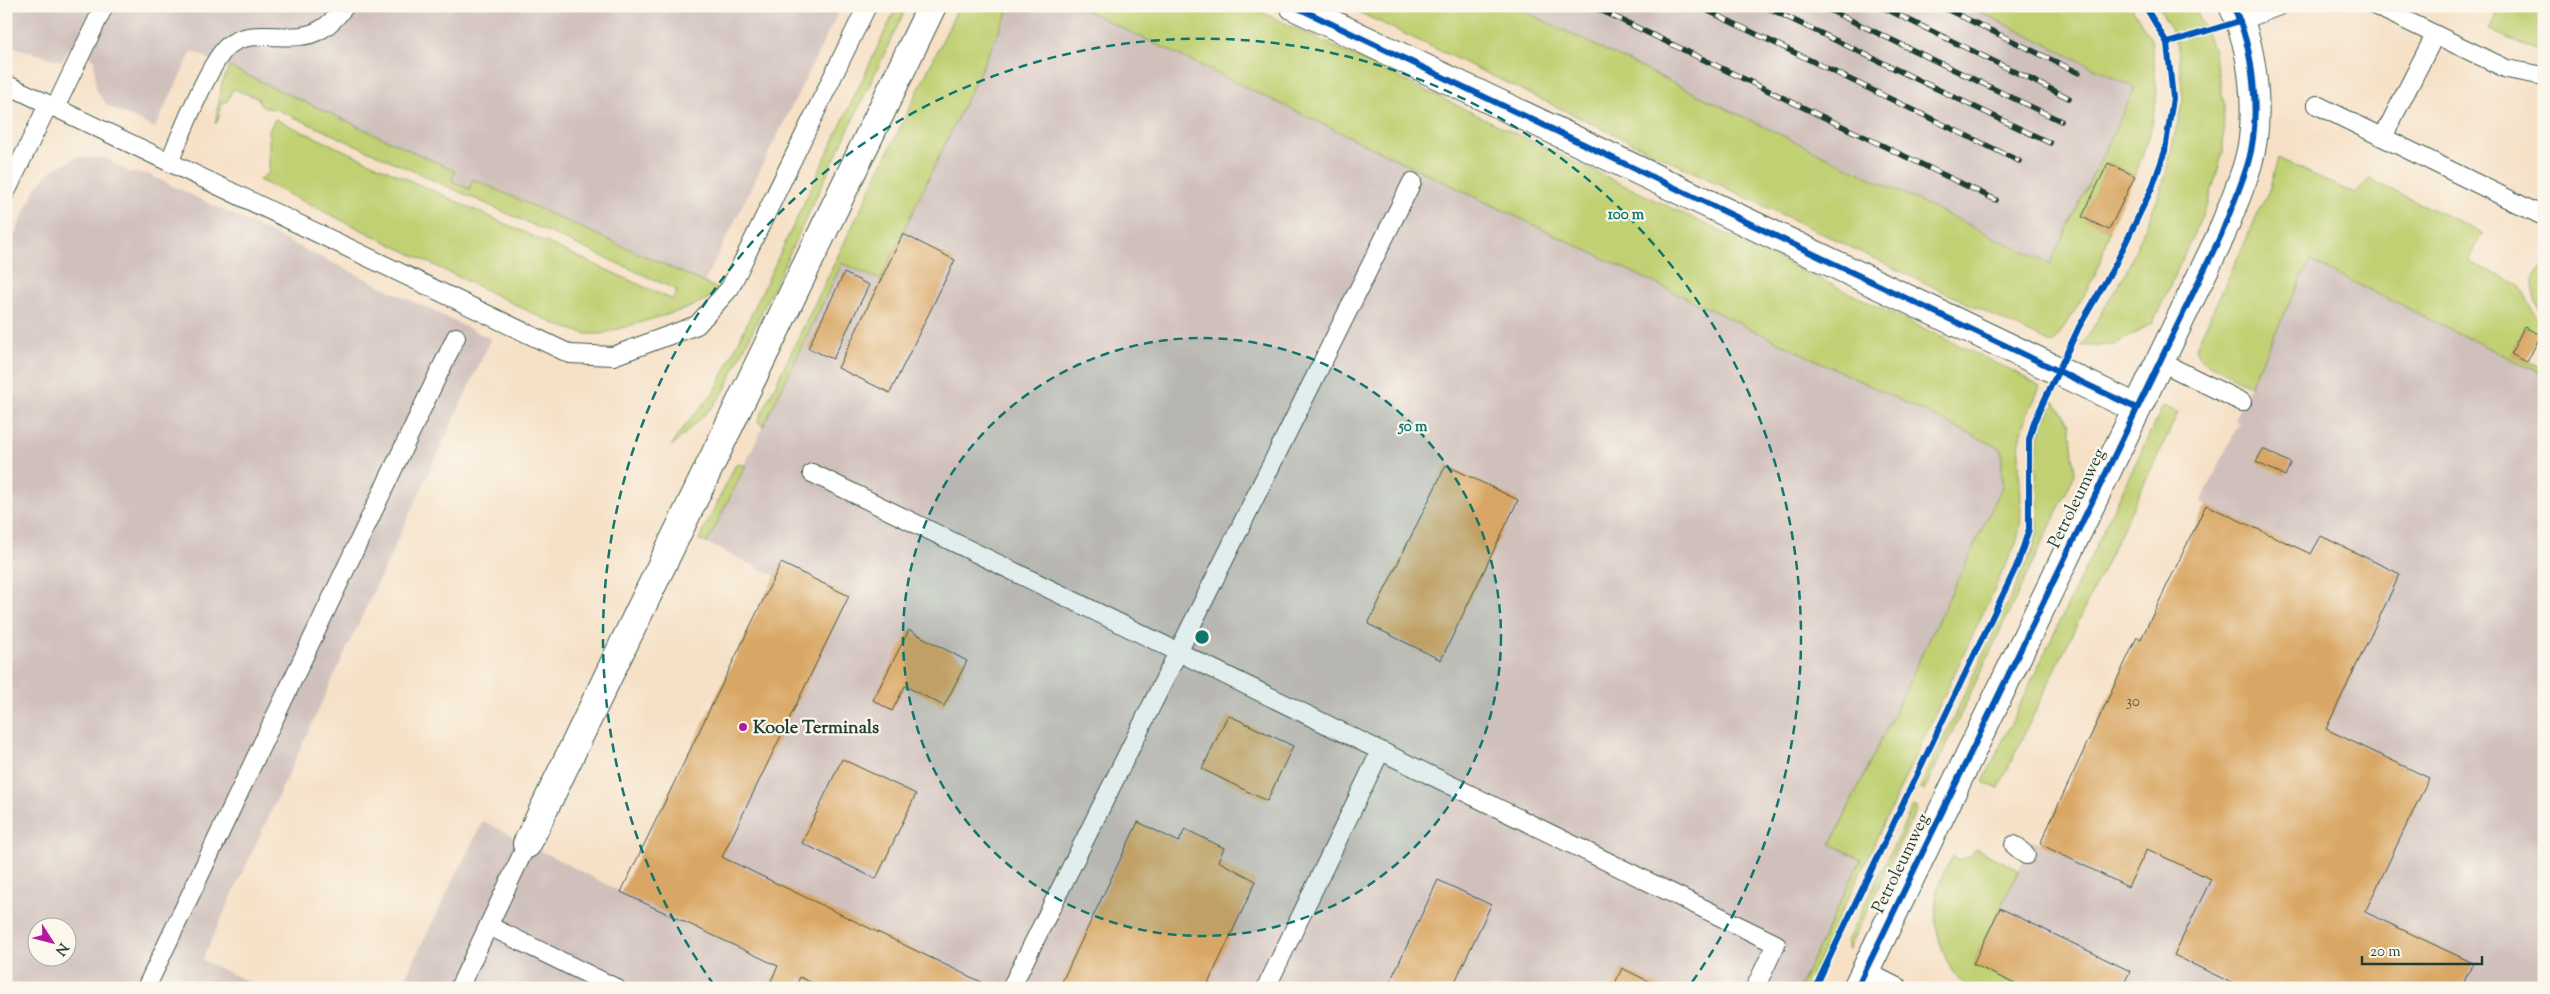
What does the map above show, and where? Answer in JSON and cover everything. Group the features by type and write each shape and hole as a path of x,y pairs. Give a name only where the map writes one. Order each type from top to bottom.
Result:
{"street":[{"path":"527,844 932,6"},
{"path":"1294,6 2136,408"},
{"name":"Petroleumweg","path":"1861,979 2221,235 2248,162 2253,121 2250,50 2237,14"}],"lane":[{"path":"6,192 104,6"},
{"path":"169,162 215,62 228,46 246,37 295,37 320,30 345,6"},
{"path":"6,84 570,354 613,356 697,325 730,288 867,6"},
{"path":"2237,14 2279,6"},
{"path":"2376,6 2507,69 2544,76"},
{"path":"2383,137 2435,35"},
{"path":"2317,105 2541,215"},
{"path":"1011,988 1412,182"},
{"path":"146,988 456,337"},
{"path":"2159,361 2242,402"},
{"path":"812,473 1178,654 1776,944 1755,988"},
{"path":"1266,988 1380,752"},
{"path":"459,988 527,844"},
{"path":"489,926 616,988"},
{"path":"1861,979 1899,988"}],"shaded area":[{"path":"6,6 830,6 839,11 704,283 474,179 469,189 451,181 455,171 192,51 155,128 108,106 96,90 94,59 70,46 62,61 6,45"},
{"path":"1011,6 1076,6 2002,449 2002,487 1831,844 1861,859 1799,988 400,988 483,821 621,892 775,576 707,543 842,262 880,280"},
{"path":"1513,6 1968,6 2135,88 2051,264"},
{"path":"78,157 106,159 129,172 148,174 491,339 202,960 261,988 6,988 6,253 37,186 54,169"},
{"path":"2309,261 2544,375 2544,988 2023,988 1973,964 2033,841 2040,844 2123,671 2141,640 2206,505 2201,502 2239,423 2234,419"}],"green space":[{"path":"897,6 907,6 724,391 714,405 671,447 681,431 717,387"},
{"path":"959,6 1011,6 880,280 842,263 763,427 758,421"},
{"path":"1076,6 1249,6 2021,375 2040,387 2027,417 2020,441 2021,518 2017,541 1806,988 1799,988 1861,859 1831,844 2002,487 2002,449"},
{"path":"1346,6 1513,6 2050,264 2135,88 1968,6 2131,6 2151,39 2157,93 2149,137 2135,176 2108,163 2083,217 2109,230 2100,265 2083,297 2053,344"},
{"path":"2159,6 2194,6 2213,48 2224,104 2223,152 2208,203 2153,323 2114,345 2082,346 2126,272 2162,188 2183,100 2178,45"},
{"path":"2484,6 2544,6 2544,54 2489,30 2497,13"},
{"path":"229,67 455,171 452,181 469,189 473,179 718,289 709,298 686,309 601,334 586,334 557,325 259,180 269,172 269,130 275,119 673,300 677,290 278,110 261,106 258,98 233,89 227,102 222,101 218,121 215,124 222,83"},
{"path":"2278,158 2355,194 2369,179 2482,233 2469,262 2520,285 2544,332 2544,337 2524,327 2511,354 2544,370 2544,375 2310,261 2250,386 2201,360 2196,347 2270,188"},
{"path":"2544,264 2544,319 2534,297 2533,285 2538,271"},
{"path":"2054,401 2070,424 2075,474 1924,791 1920,788 2033,549 2038,520 2036,455 2043,426"},
{"path":"2163,406 2178,413 1998,789 1983,782"},
{"path":"736,464 746,465 707,543 699,540"},
{"path":"1913,806 1917,808 1848,950 1847,941"},
{"path":"1976,849 2019,870 1973,964 2023,988 1969,988 1952,969 1945,957 1937,931 1937,892 1953,856 1960,860 1970,856"}],"building":[{"path":"2108,163 2135,176 2109,230 2082,217"},
{"path":"903,234 955,260 890,393 838,368"},
{"path":"844,273 869,285 833,359 808,348"},
{"path":"2524,327 2541,335 2527,362 2511,354"},
{"path":"2263,449 2291,463 2285,476 2256,462"},
{"path":"1446,465 1518,500 1441,660 1368,624"},
{"path":"2206,505 2311,554 2321,536 2400,574 2326,729 2429,778 2365,912 2473,963 2461,988 2242,988 2174,955 2211,879 2147,849 2128,887 2040,844 2137,637 2141,639"},
{"name":"Koole Terminals","path":"781,563 849,596 722,857 981,982 978,988 822,988 800,977 795,988 779,988 770,983 778,966 621,892"},
{"path":"909,630 967,661 944,706 905,686 892,711 873,700"},
{"path":"1228,715 1293,746 1267,801 1202,769"},
{"path":"842,759 916,794 876,879 802,843"},
{"path":"1138,822 1179,842 1185,829 1224,848 1218,861 1256,881 1206,988 1059,988"},
{"path":"1438,880 1491,905 1452,988 1387,988"},
{"path":"2000,908 2130,971 2122,988 2023,988 1973,964"},
{"path":"1622,968 1662,988 1613,988"}],"railway":[{"path":"1592,6 1996,200"},
{"path":"1698,6 2019,161"},
{"path":"1764,6 2050,143"},
{"path":"1821,6 2061,121"},
{"path":"1880,6 2069,98"},
{"path":"1940,6 2079,73"}],"cycle path":[{"path":"1294,6 2136,408"},
{"path":"1815,988 2018,563 2029,529 2029,440 2034,422 2079,327 2115,265 2152,188 2165,151 2173,98 2167,43 2145,6"},
{"path":"1857,988 2221,235 2239,190 2252,145 2255,105 2246,42 2233,6"},
{"path":"2167,43 2240,21"}],"place":[{"name":"Koole Terminals","path":"743,727"}]}
